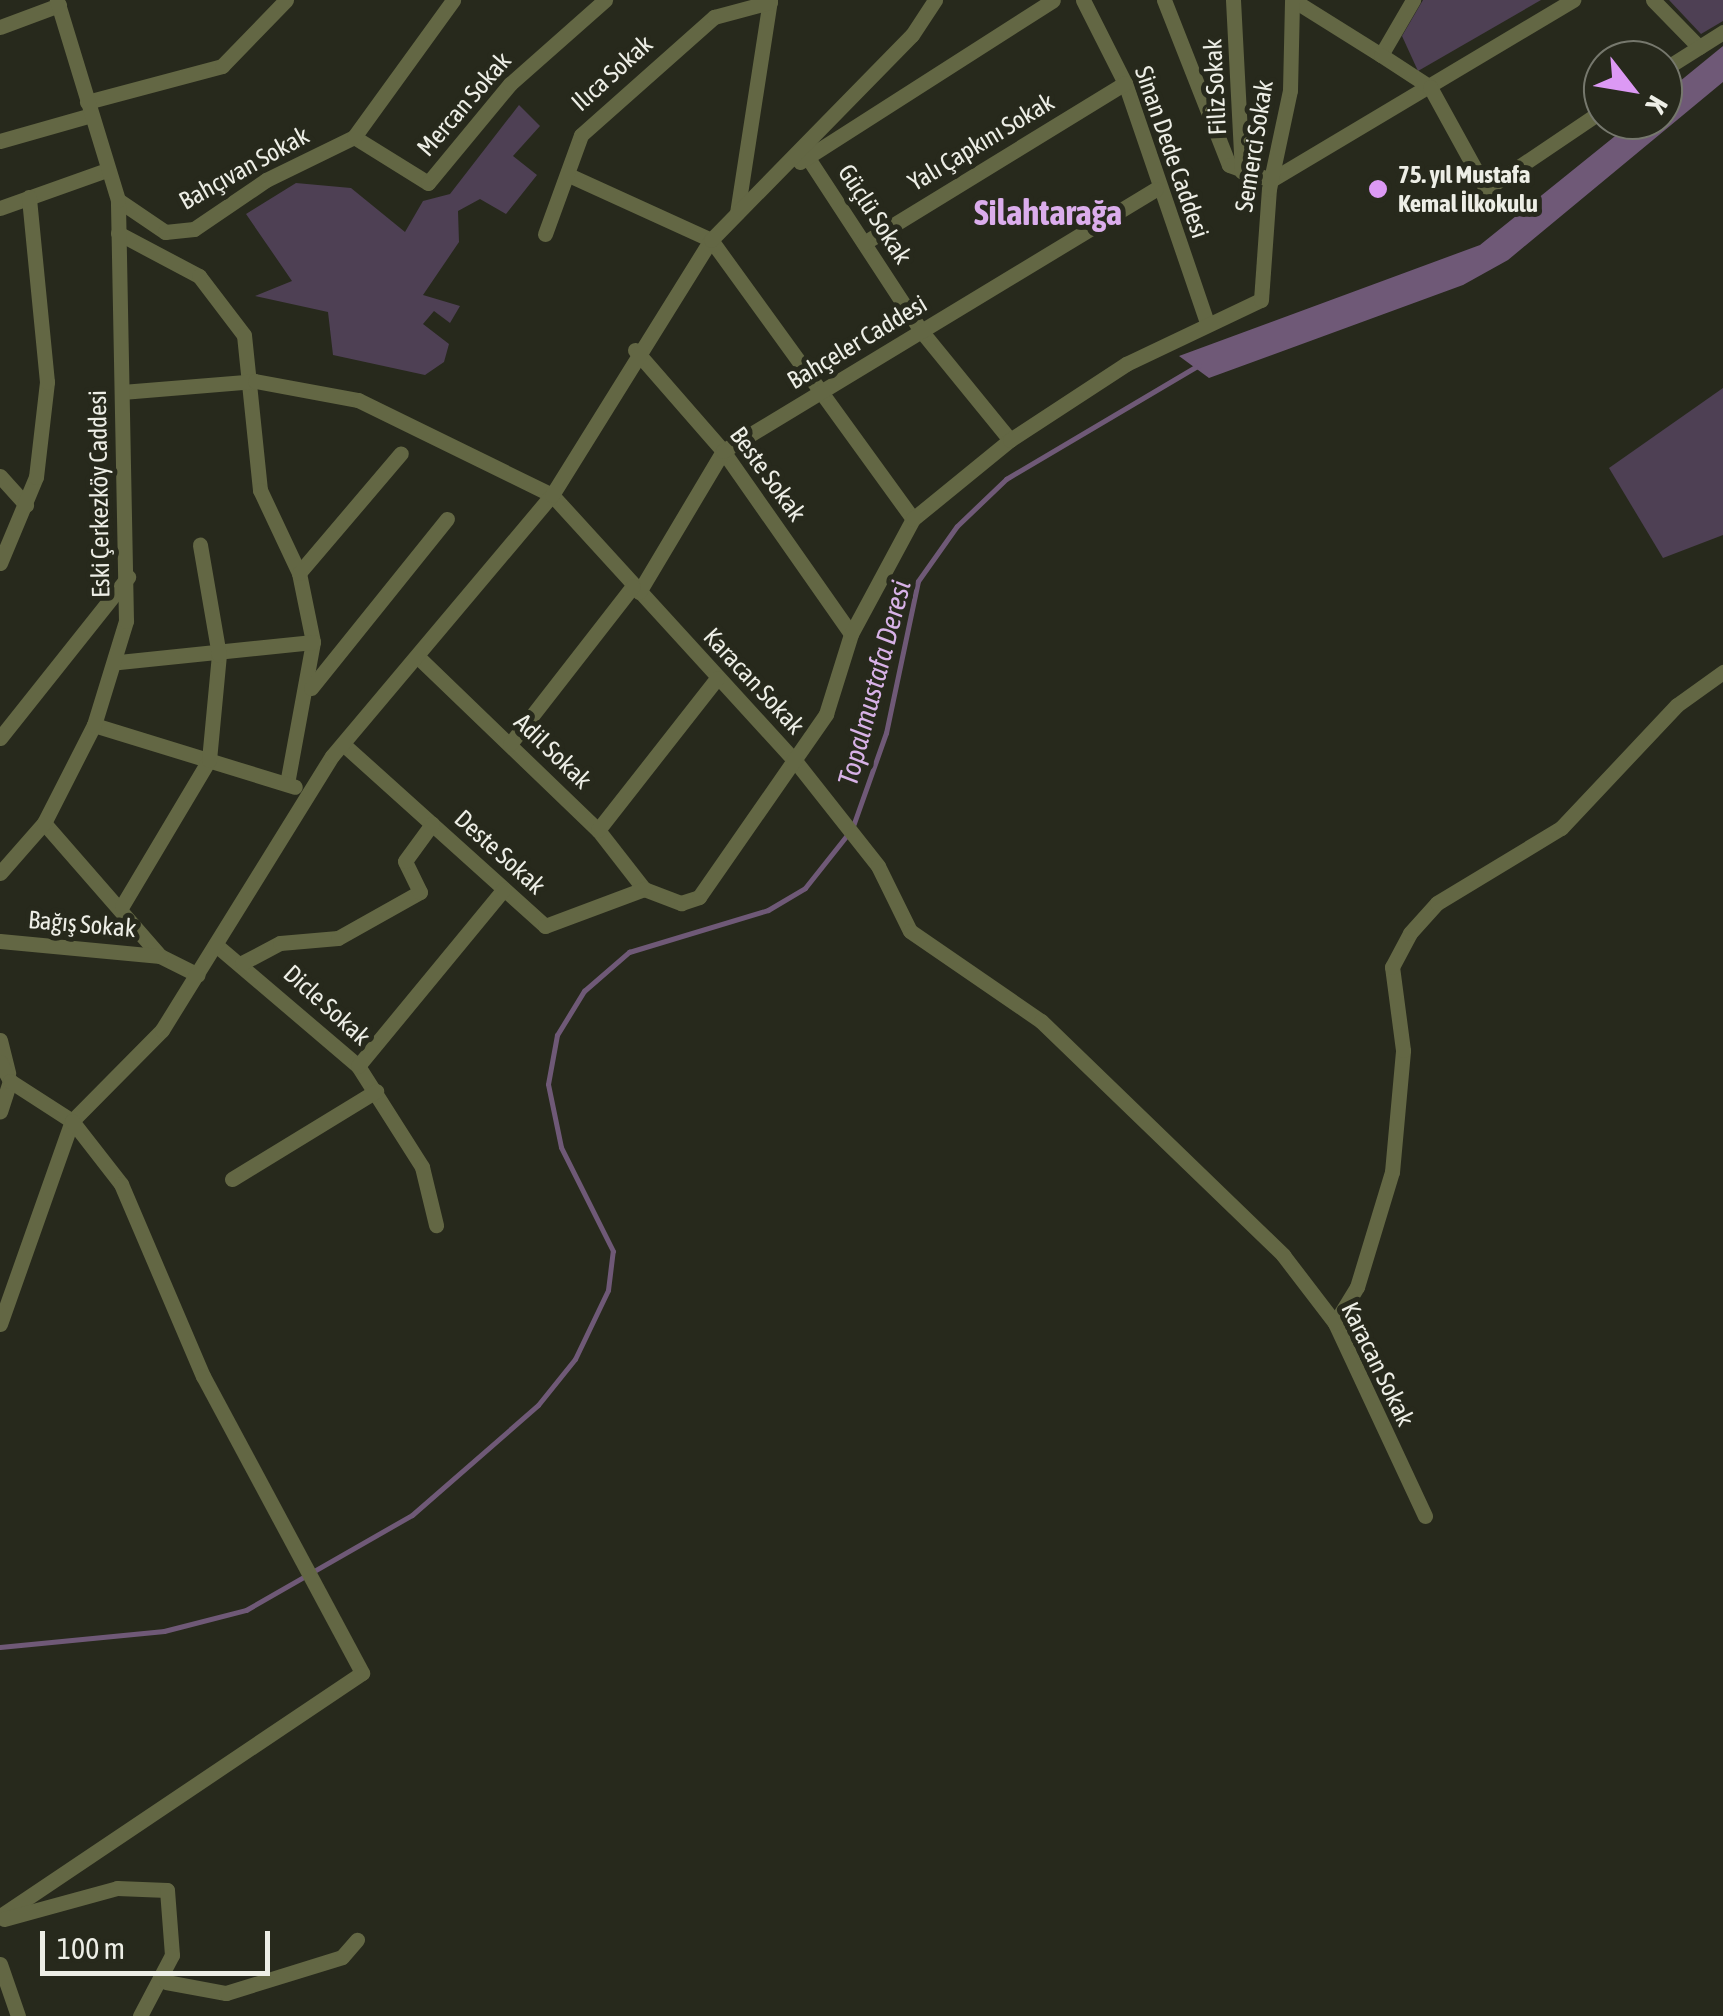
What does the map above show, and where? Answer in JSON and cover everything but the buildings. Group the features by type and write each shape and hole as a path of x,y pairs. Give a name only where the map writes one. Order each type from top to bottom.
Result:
{"street":[{"path":"0,142 89,108 222,66 286,0"},
{"name":"Bahçıvan Sokak","path":"118,200 165,232 194,229 266,180 354,138 453,0"},
{"name":"Mercan Sokak","path":"354,138 428,182 510,84 605,0"},
{"path":"0,1324 72,1120 162,1030 308,792 343,744 552,496 636,350 711,240 912,35 935,0"},
{"path":"774,174 808,158 1053,0"},
{"name":"Sinan Dede Caddesi","path":"1083,0 1125,83 1156,189 1208,324"},
{"path":"1164,0 1222,154 1242,172 1270,180 1573,0"},
{"name":"Filiz Sokak","path":"1233,0 1242,172"},
{"path":"1292,0 1430,87 1486,188 1583,123"},
{"name":"Semerci Sokak","path":"1208,324 1261,300 1270,180 1290,90 1292,0"},
{"path":"1381,54 1413,0"},
{"path":"1653,0 1698,47"},
{"path":"737,213 770,1"},
{"name":"Ilıca Sokak","path":"545,234 573,177 581,135 648,71 714,18 770,1"},
{"path":"0,27 58,2 118,200"},
{"path":"1683,57 1723,32"},
{"name":"Yalı Çapkını Sokak","path":"864,243 1125,83"},
{"name":"Güçlü Sokak","path":"808,158 922,332 1010,440"},
{"path":"0,208 107,170"},
{"path":"573,177 711,240 827,390 913,519"},
{"name":"Bahçeler Caddesi","path":"510,744 636,589 723,451 1156,189"},
{"path":"0,563 26,505 47,382 29,198"},
{"name":"Eski Çerkezköy Caddesi","path":"0,874 44,823 94,725 120,662 128,576 118,200"},
{"path":"118,233 199,276 244,335 255,381 260,490 299,573 313,642 311,688 288,784"},
{"path":"644,888 681,902 699,897 826,714 851,634 913,519 1010,440 1208,324"},
{"name":"Beste Sokak","path":"636,350 723,451 851,634"},
{"name":"Karacan Sokak","path":"122,392 255,381 421,423 552,496 796,762 832,813 862,844 910,931 1041,1022 1283,1255 1335,1323 1426,1516"},
{"path":"299,573 402,453"},
{"path":"0,476 26,505"},
{"path":"311,688 446,519"},
{"path":"122,906 210,760 219,655 200,545"},
{"path":"0,738 128,576"},
{"path":"120,662 219,655 313,642"},
{"name":"Adil Sokak","path":"418,656 598,830 644,888"},
{"path":"1335,1323 1357,1287 1392,1172 1402,1050 1392,967 1410,932 1437,903 1560,828 1677,704 1723,672"},
{"path":"598,830 718,678"},
{"path":"94,725 308,792"},
{"name":"Deste Sokak","path":"343,744 545,926 644,888"},
{"path":"44,823 122,906 160,956 198,975"},
{"path":"242,963 280,943 338,938 420,892 405,861 432,824"},
{"path":"358,1066 504,889"},
{"name":"Bağış Sokak","path":"0,941 160,956"},
{"name":"Dicle Sokak","path":"216,945 242,963 358,1066 422,1167 436,1224"},
{"path":"0,1040 5,1086 0,1111"},
{"path":"0,1062 5,1086"},
{"path":"0,1918 347,1689 362,1673 322,1585 203,1376 121,1184 72,1120 5,1086"},
{"path":"232,1180 376,1091"},
{"path":"0,1918 117,1888 167,1890 166,1982 140,2016"},
{"path":"166,1982 226,1993 342,1957 356,1940"},
{"path":"0,1964 18,2016"}],"shaded area":[{"path":"1423,0 1541,0 1418,71 1402,36"},
{"path":"1669,0 1723,0 1723,21 1701,34"},
{"path":"1723,46 1723,82 1683,115 1683,79"},
{"path":"519,105 540,126 513,156 537,175 506,214 480,199 458,211 459,242 423,295 460,306 450,323 434,311 423,324 449,344 444,362 425,375 333,355 328,312 255,296 292,281 246,214 296,183 351,188 405,232 423,201 450,194"},
{"path":"1610,140 1653,140 1508,260 1463,285 1209,378 1179,356 1480,245"},
{"path":"1723,388 1723,535 1663,558 1609,468"}],"waterway":[{"name":"Topalmustafa Deresi","path":"853,826 886,733 918,581 957,526 1006,479 1199,365"},
{"name":"Topalmustafa Deresi","path":"0,1647 164,1631 246,1610 412,1515 538,1405 575,1359 608,1290 613,1251 561,1147 548,1084 557,1035 584,991 629,952 768,910 805,888 847,835"}],"place":[{"name":"75. yıl Mustafa Kemal İlkokulu","path":"1378,189"}],"district":[{"name":"Silahtarağa","path":"1048,212"}]}
